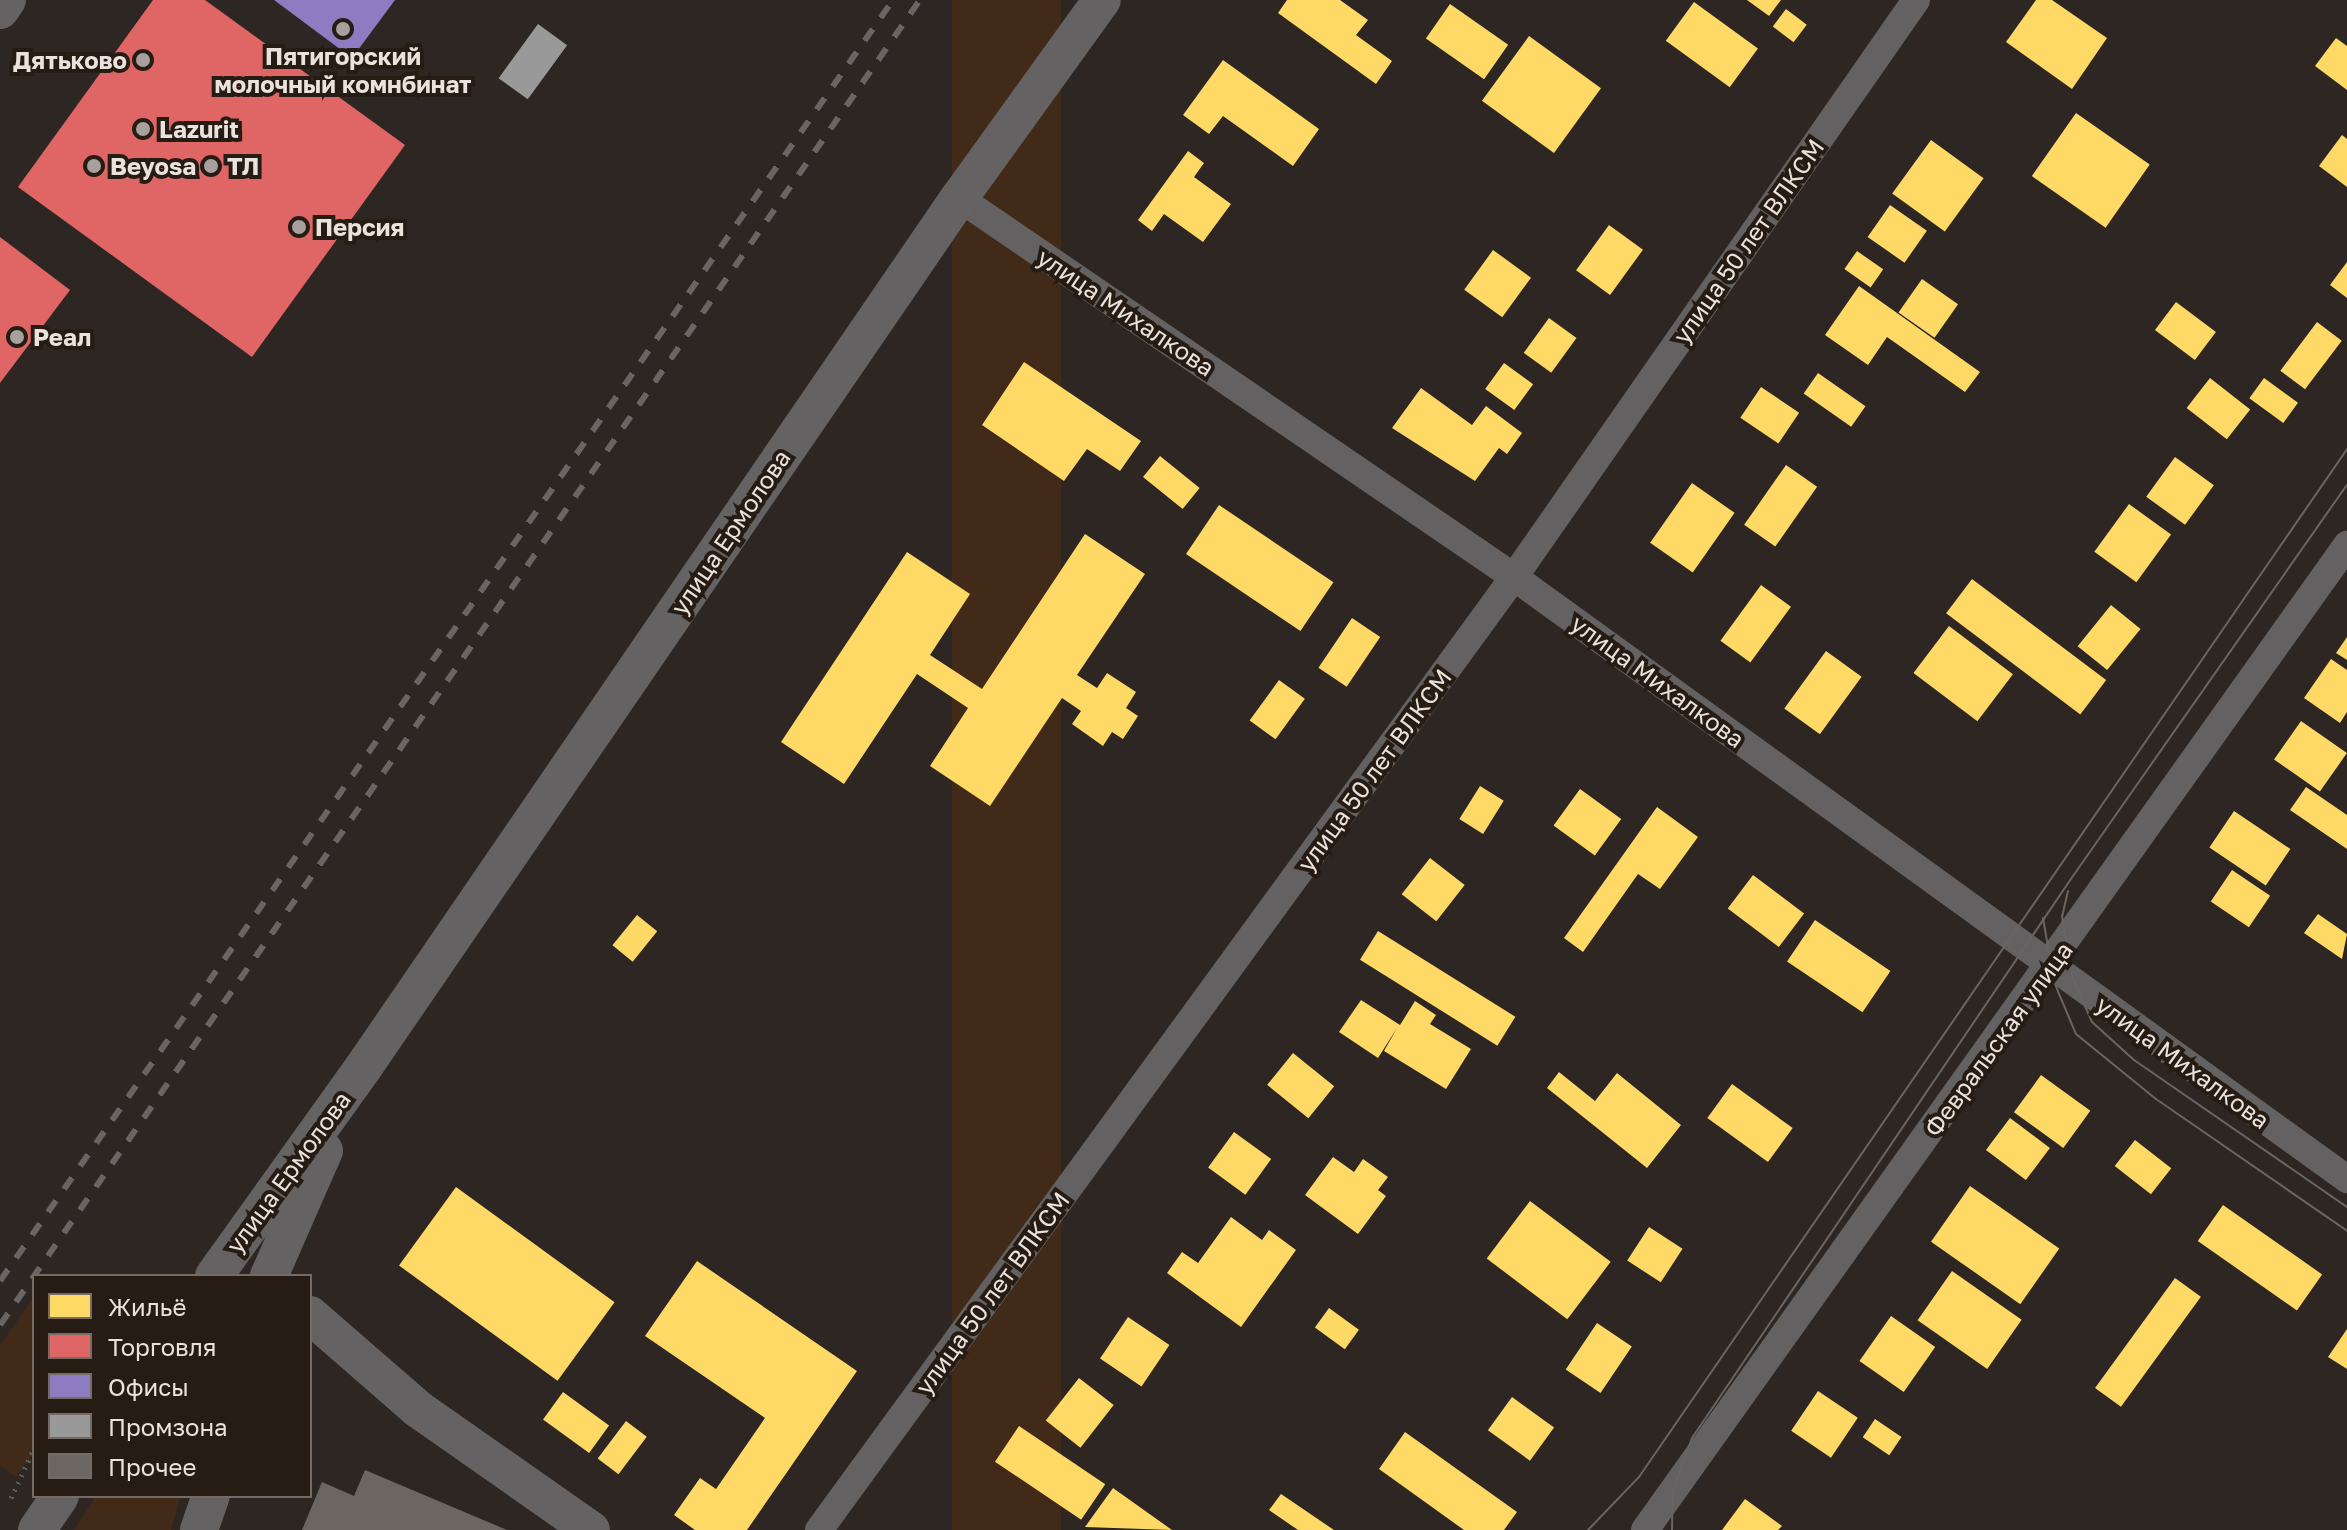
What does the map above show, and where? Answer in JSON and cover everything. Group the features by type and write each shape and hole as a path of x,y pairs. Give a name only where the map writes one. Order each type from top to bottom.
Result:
{"street":[{"path":"0,10 7,0"},
{"name":"улица Ермолова","path":"215,1274 363,1068 959,198 1102,0"},
{"name":"улица 50 лет ВЛКСМ","path":"819,1530 1514,577 1916,0"},
{"name":"улица Михалкова","path":"959,198 1514,577 2347,1179"},
{"name":"Февральская улица","path":"1645,1530 2050,967 2347,545"},
{"name":"улица Ермолова","path":"270,1274 363,1068"},
{"path":"312,1317 418,1409 591,1530"},
{"path":"37,1530 59,1498"},
{"path":"199,1530 210,1498"}],"path":[{"path":"7,1506 32,1453"}],"shaded area":[{"path":"952,0 1061,0 1061,1530 952,1530"},
{"path":"32,1300 32,1455 16,1477 0,1466 0,1345"},
{"path":"95,1498 180,1498 171,1530 74,1530"}],"building: Жильё":[{"path":"1287,0 1340,0 1368,20 1356,35 1392,61 1376,84 1278,13"},
{"path":"1747,0 1781,0 1769,16"},
{"path":"2036,0 2052,0 2107,38 2072,89 2006,42"},
{"path":"1694,2 1758,48 1730,87 1666,41"},
{"path":"1450,4 1508,45 1484,79 1426,38"},
{"path":"1786,9 1807,25 1794,42 1773,27"},
{"path":"1529,36 1601,88 1554,153 1482,101"},
{"path":"2336,38 2347,46 2347,90 2315,66"},
{"path":"1223,60 1319,129 1293,166 1223,116 1209,134 1183,115"},
{"path":"2076,113 2150,165 2106,228 2032,176"},
{"path":"2342,135 2347,139 2347,187 2319,166"},
{"path":"1931,140 1984,178 1945,232 1892,193"},
{"path":"1188,151 1204,163 1194,177 1231,204 1203,242 1164,214 1152,231 1138,220"},
{"path":"1890,205 1927,231 1904,263 1868,237"},
{"path":"1609,225 1643,250 1610,295 1576,270"},
{"path":"1493,250 1531,278 1502,317 1464,290"},
{"path":"1857,251 1883,269 1871,287 1844,269"},
{"path":"2347,262 2347,298 2330,285"},
{"path":"1922,279 1958,304 1935,338 1898,313"},
{"path":"1859,286 1980,372 1965,392 1887,337 1868,365 1825,335"},
{"path":"2176,302 2216,332 2195,360 2155,330"},
{"path":"1549,318 1577,338 1551,373 1524,353"},
{"path":"2317,322 2342,341 2305,389 2280,371"},
{"path":"1024,362 1141,441 1120,471 1087,449 1064,481 982,425"},
{"path":"1504,363 1533,384 1514,410 1485,389"},
{"path":"1818,373 1866,406 1851,427 1804,393"},
{"path":"2210,378 2250,409 2227,439 2187,408"},
{"path":"2264,378 2298,403 2283,423 2249,398"},
{"path":"1761,387 1799,413 1778,443 1740,418"},
{"path":"1421,388 1472,425 1486,406 1522,433 1507,454 1499,448 1475,481 1392,428"},
{"path":"1160,456 1200,488 1183,509 1143,477"},
{"path":"2175,457 2214,485 2185,525 2146,497"},
{"path":"1786,465 1817,487 1775,547 1744,525"},
{"path":"1692,483 1735,513 1693,573 1650,543"},
{"path":"2129,504 2171,535 2136,582 2094,552"},
{"path":"1219,505 1333,582 1300,631 1186,554"},
{"path":"1085,534 1145,574 1077,675 1097,688 1107,673 1136,692 1126,708 1138,716 1123,739 1112,732 1103,746 1072,724 1081,711 1062,698 990,806 930,766 968,708 917,674 844,784 781,742 907,552 970,594 930,655 982,689"},
{"path":"1972,579 2106,680 2080,714 1946,613"},
{"path":"1761,585 1791,607 1750,663 1720,641"},
{"path":"2111,605 2141,629 2107,670 2078,646"},
{"path":"1352,618 1380,637 1347,687 1318,668"},
{"path":"1949,626 2013,674 1977,721 1913,673"},
{"path":"2347,637 2347,660 2336,653"},
{"path":"1826,651 1862,677 1820,734 1784,708"},
{"path":"2331,659 2347,670 2347,712 2340,723 2304,698"},
{"path":"1279,680 1305,699 1275,739 1250,720"},
{"path":"2301,721 2347,753 2320,792 2274,760"},
{"path":"1480,786 1504,801 1483,834 1459,819"},
{"path":"2306,787 2347,815 2347,849 2290,810"},
{"path":"1580,789 1621,819 1595,855 1554,825"},
{"path":"1657,807 1698,837 1660,889 1638,874 1583,952 1564,938"},
{"path":"2234,811 2290,849 2266,886 2209,847"},
{"path":"1430,858 1465,885 1436,921 1402,894"},
{"path":"2232,870 2270,896 2249,927 2211,902"},
{"path":"1753,875 1804,914 1779,947 1728,909"},
{"path":"2318,914 2347,934 2342,959 2304,933"},
{"path":"637,915 657,931 633,962 612,945"},
{"path":"1815,920 1890,971 1862,1012 1787,961"},
{"path":"1378,931 1515,1017 1497,1046 1360,960"},
{"path":"1361,1000 1400,1025 1415,1001 1436,1015 1430,1024 1471,1049 1446,1089 1384,1051 1397,1028 1378,1058 1339,1032"},
{"path":"1293,1053 1334,1086 1308,1118 1267,1085"},
{"path":"1559,1072 1595,1101 1617,1073 1681,1125 1647,1168 1547,1088"},
{"path":"2041,1075 2090,1111 2063,1148 2014,1112"},
{"path":"1732,1084 1793,1128 1768,1162 1707,1118"},
{"path":"2010,1118 2050,1148 2026,1180 1986,1150"},
{"path":"1234,1132 1271,1159 1245,1195 1208,1168"},
{"path":"2135,1140 2171,1168 2151,1194 2115,1166"},
{"path":"1333,1157 1354,1172 1363,1159 1388,1177 1378,1190 1386,1196 1358,1234 1305,1195"},
{"path":"1970,1186 2059,1249 2020,1304 1931,1242"},
{"path":"456,1187 615,1302 558,1381 399,1265"},
{"path":"1530,1201 1611,1262 1567,1319 1487,1259"},
{"path":"2223,1205 2322,1274 2297,1310 2198,1241"},
{"path":"1231,1217 1262,1240 1269,1230 1296,1250 1241,1327 1167,1273 1182,1252 1198,1263"},
{"path":"1649,1227 1683,1249 1661,1282 1627,1261"},
{"path":"697,1261 857,1371 747,1530 695,1530 674,1515 700,1478 716,1489 765,1418 645,1336"},
{"path":"1952,1271 2022,1320 1987,1369 1918,1320"},
{"path":"2175,1278 2201,1297 2121,1407 2095,1388"},
{"path":"1329,1308 1359,1330 1345,1349 1315,1327"},
{"path":"1891,1316 1935,1347 1904,1392 1859,1361"},
{"path":"1128,1317 1169,1345 1141,1386 1100,1358"},
{"path":"1597,1323 1632,1346 1601,1393 1566,1369"},
{"path":"2347,1329 2347,1369 2328,1357"},
{"path":"1079,1378 1114,1405 1080,1448 1046,1421"},
{"path":"1818,1391 1858,1418 1831,1458 1791,1431"},
{"path":"563,1392 609,1426 589,1453 543,1420"},
{"path":"1512,1397 1554,1428 1530,1461 1488,1430"},
{"path":"1875,1419 1902,1437 1889,1455 1863,1437"},
{"path":"626,1421 647,1437 618,1474 598,1459"},
{"path":"1019,1426 1105,1484 1081,1520 995,1462"},
{"path":"1405,1432 1517,1512 1504,1530 1464,1530 1379,1469"},
{"path":"1113,1488 1172,1530 1085,1527"},
{"path":"1281,1494 1334,1530 1298,1530 1269,1510"},
{"path":"1745,1499 1782,1526 1778,1530 1722,1530"}],"building: Торговля":[{"name":"ТЛ","path":"153,0 205,0 405,145 252,357 18,187"},
{"name":"Реал","path":"0,237 70,290 0,383"}],"building: Офисы":[{"name":"Пятигорский молочный комнбинат","path":"274,0 395,0 352,58"}],"building: Промзона":[{"path":"538,24 567,45 528,99 499,78"}],"building: Прочее":[{"path":"365,1470 507,1530 302,1530 322,1482 354,1496"}],"tram line":[{"path":"1588,1530 1639,1477 2347,449"},
{"path":"1672,1530 1673,1491 1692,1438 2073,876 2347,485"},
{"path":"2068,891 2062,916 2072,977 2092,1022 2134,1060 2347,1207"},
{"path":"2043,918 2054,982 2076,1034 2156,1099 2347,1231"}],"railway":[{"path":"0,1281 893,0"},
{"path":"35,1274 920,0"},
{"path":"0,1325 32,1279"}],"place":[{"name":"Пятигорский молочный комнбинат","path":"343,29"},
{"name":"Дятьково","path":"143,60"},
{"name":"Lazurit","path":"143,129"},
{"name":"Beyosa","path":"94,166"},
{"name":"ТЛ","path":"211,166"},
{"name":"Персия","path":"299,227"},
{"name":"Реал","path":"17,337"}]}
